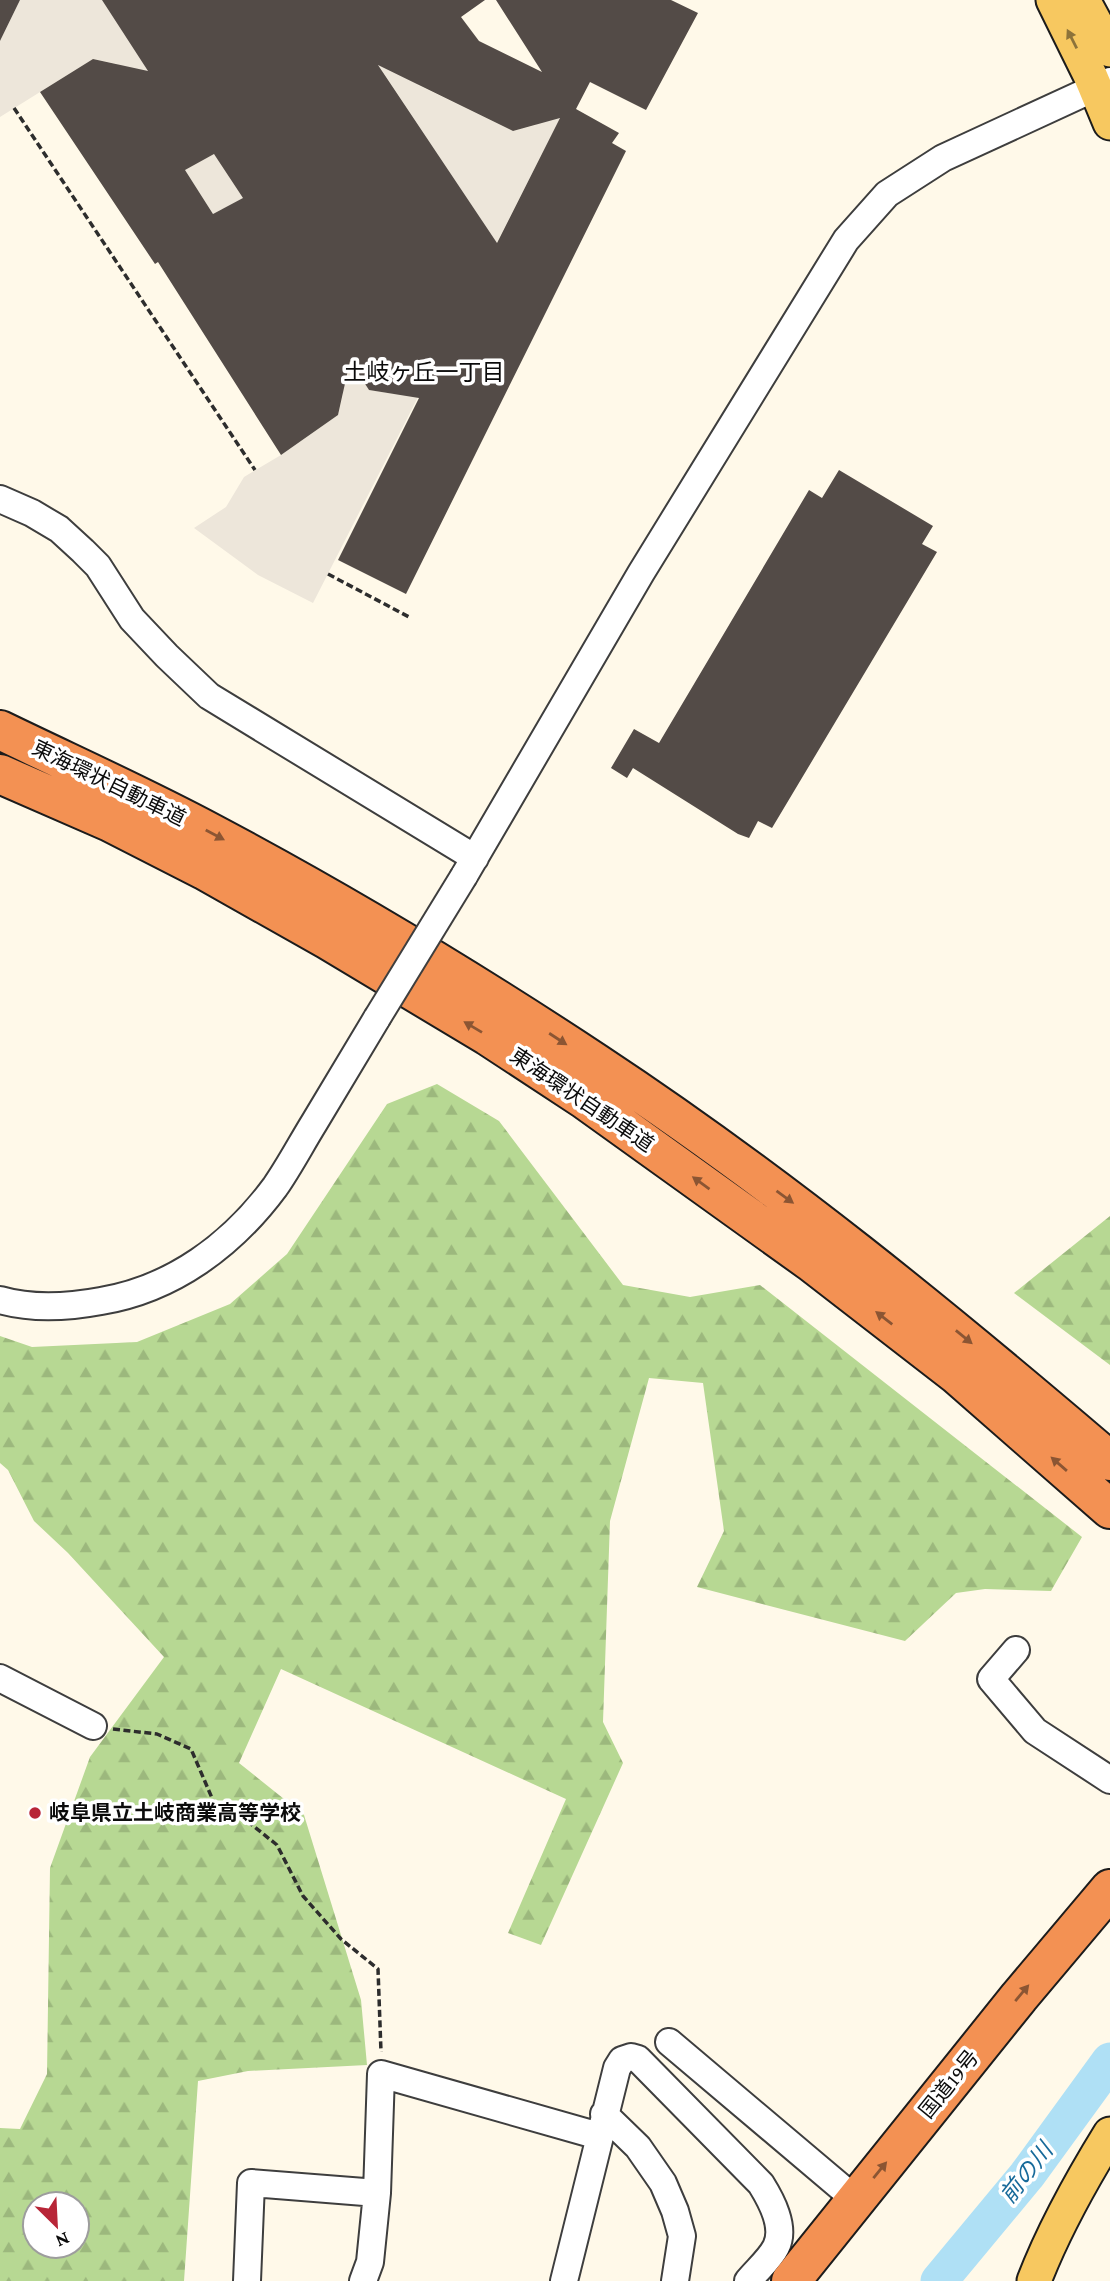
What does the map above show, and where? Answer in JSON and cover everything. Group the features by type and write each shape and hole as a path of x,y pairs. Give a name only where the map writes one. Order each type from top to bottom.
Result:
{"highway":[{"name":"東海環状自動車道","path":"0,730 210,832 472,983 598,1064 839,1237 984,1353 1110,1461"},
{"name":"東海環状自動車道","path":"0,774 110,822 215,876 477,1029 573,1092 811,1262 957,1375 1110,1509"},
{"name":"国道19号","path":"791,2281 1019,1997 1110,1889"},
{"name":"国道19号","path":"824,2281 1110,1925"}],"main road":[{"path":"1052,0 1103,84 1110,123"},
{"path":"1083,0 1110,50"},
{"path":"1034,2281 1049,2242 1110,2134"}],"street":[{"path":"0,1300 43,1305 79,1305 115,1299 156,1286 190,1268 223,1244 249,1219 275,1186 469,867 641,573 846,240 887,194 943,158 1103,84"},
{"path":"0,499 59,529 83,551 98,566 132,619 209,696 469,867"},
{"path":"1016,1650 991,1679 1035,1731 1110,1780"},
{"path":"0,1678 93,1726"},
{"path":"669,2042 856,2200"},
{"path":"564,2281 617,2068 622,2060 631,2057 638,2059 761,2184 774,2206 778,2227 777,2245 748,2281"},
{"path":"363,2281 370,2262 377,2193 382,2074 601,2125 638,2147 663,2183 675,2211 681,2236 675,2281"},
{"path":"247,2281 251,2183 377,2193"}],"path":[{"path":"14,108 255,470"},
{"path":"328,574 410,617"},
{"path":"93,1726 157,1734 191,1749 215,1805 241,1816 277,1846 303,1896 341,1939 378,1969 382,2074"}],"green space":[{"path":"437,1084 499,1121 623,1285 690,1297 760,1285 1082,1537 1051,1591 985,1589 956,1593 905,1641 697,1587 724,1531 703,1383 649,1378 610,1521 603,1722 623,1763 541,1945 508,1933 566,1799 281,1669 239,1763 304,1815 361,2000 367,2065 248,2071 198,2081 184,2281 0,2281 0,2128 20,2129 47,2074 50,1868 90,1757 164,1657 68,1553 34,1521 8,1470 0,1463 0,1336 32,1347 137,1342 230,1304 287,1254 387,1104"},
{"path":"1110,1216 1110,1365 1014,1293"}],"shaded area":[{"path":"20,0 106,0 206,158 214,154 221,163 369,390 395,394 482,221 375,60 396,51 418,85 513,131 536,125 597,0 567,105 313,603 258,575 194,528 226,507 244,477 338,415 343,394 222,209 213,214 117,64 93,59 0,117 0,41"}],"building":[{"path":"0,0 20,0 0,41"},
{"path":"102,0 485,0 461,17 479,41 542,72 496,0 671,0 698,13 646,110 590,82 576,109 619,133 612,143 626,151 406,594 338,560 419,398 369,390 350,361 338,415 281,455 158,262 155,264 40,92 93,59 148,71","holes":["378,65 513,131 560,118 497,243","214,154 243,198 213,214 185,170"]},
{"path":"839,470 933,526 922,544 937,552 772,828 758,821 749,838 738,834 633,768 627,778 611,768 634,729 659,743 809,490 822,498"}],"waterway":[{"name":"前の川","path":"939,2281 1027,2175 1110,2061"}],"place":[{"name":"岐阜県立土岐商業高等学校","path":"35,1813"}],"district":[{"name":"土岐ヶ丘一丁目","path":"424,372"}]}
